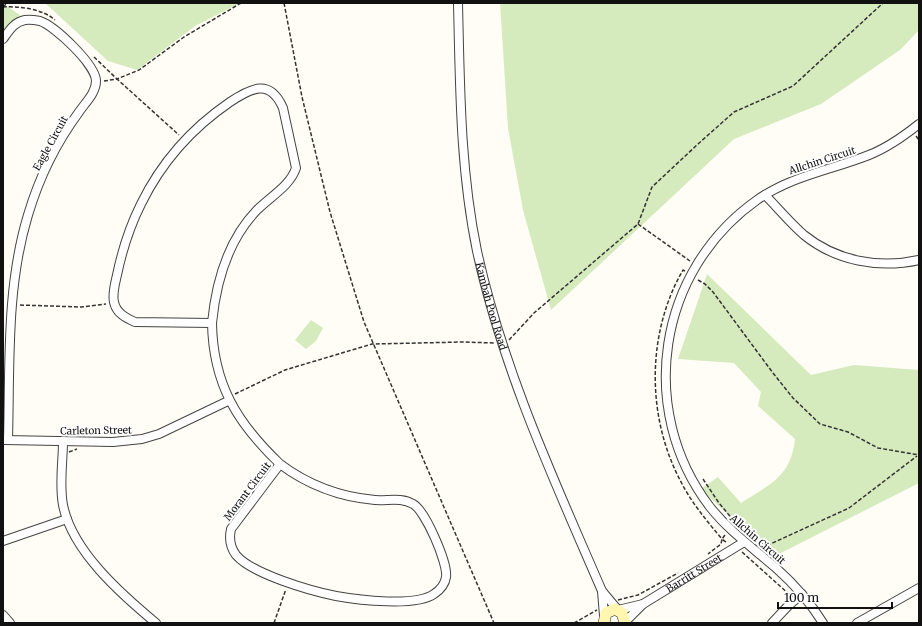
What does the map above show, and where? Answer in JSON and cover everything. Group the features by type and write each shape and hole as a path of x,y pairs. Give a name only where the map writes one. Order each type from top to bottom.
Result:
{"street":[{"name":"Kambah Pool Road","path":"458,3 461,119 466,184 477,250 489,302 511,374 542,451 602,591 618,610"},
{"path":"3,39 16,24 32,19 49,26 88,61 95,73 96,81"},
{"name":"Eagle Circuit","path":"6,440 7,345 19,249 33,199 54,152 71,123 93,93 96,81"},
{"name":"Morant Circuit","path":"114,303 113,296 120,262 129,232 138,210 156,177 185,140 219,110 247,90 257,88 265,89 276,97 283,108 296,163 293,176 288,183 275,193 249,219 230,250 221,273 214,298 212,324 217,366 228,401 244,427 257,443 280,464 310,483 338,494 376,500 405,500 415,504 424,516 445,567 446,577 443,586 433,595 424,598 397,601 368,601 326,594 289,583 242,561 236,554 229,537 233,526 280,464"},
{"name":"Allchin Circuit","path":"823,623 798,597 775,567 744,542 733,526 710,507 694,483 683,462 670,421 666,393 668,346 677,308 696,266 715,239 742,212 765,195 787,183 876,152 903,137 919,124"},
{"path":"765,195 803,234 820,246 838,255 848,259 886,264 919,260"},
{"path":"114,303 117,310 125,318 135,322 212,324"},
{"name":"Carleton Street","path":"6,440 113,442 142,439 159,434 228,401"},
{"path":"63,441 62,489 67,519 77,540 97,566 131,602 156,623"},
{"path":"3,541 67,519"},
{"name":"Barritt Street","path":"625,623 643,604 744,542"},
{"path":"857,623 919,588"},
{"name":"Kambah Pool Road","path":"601,618 602,591"},
{"path":"772,623 798,597"},
{"name":"Barritt Street","path":"618,610 643,604"},
{"path":"601,618 610,610 618,610 623,614 625,623"},
{"path":"3,615 10,623"}],"path":[{"path":"3,7 7,3"},
{"path":"96,81 117,79 139,70 184,38 241,3"},
{"path":"284,3 302,97 330,212 372,344 494,623"},
{"path":"228,401 234,395 285,370 372,344 464,342 501,343 510,339 534,313 638,224 652,187 734,112 793,86 883,3"},
{"path":"3,7 36,10 50,16 56,21"},
{"path":"89,53 185,140"},
{"path":"638,224 696,266"},
{"path":"691,276 705,284 713,292 785,388 820,424 848,432 878,448 918,456"},
{"path":"12,304 75,308 114,303"},
{"path":"703,479 733,526 766,546 849,508 918,456"},
{"path":"733,526 722,539 798,597"},
{"path":"274,623 289,583"},
{"path":"574,623 601,618"}],"green space":[{"path":"45,3 240,3 195,26 137,70 108,61"},
{"path":"500,3 919,3 919,30 900,50 821,104 734,139 551,310 523,210 508,128"},
{"path":"5,5 20,15 3,37 3,8"},
{"path":"707,274 811,375 854,365 919,370 919,483 773,557 701,489 718,477 741,503 770,484 784,471 793,452 795,439 758,406 761,392 734,363 678,359"},
{"path":"311,320 323,328 316,341 306,349 295,340"}]}
